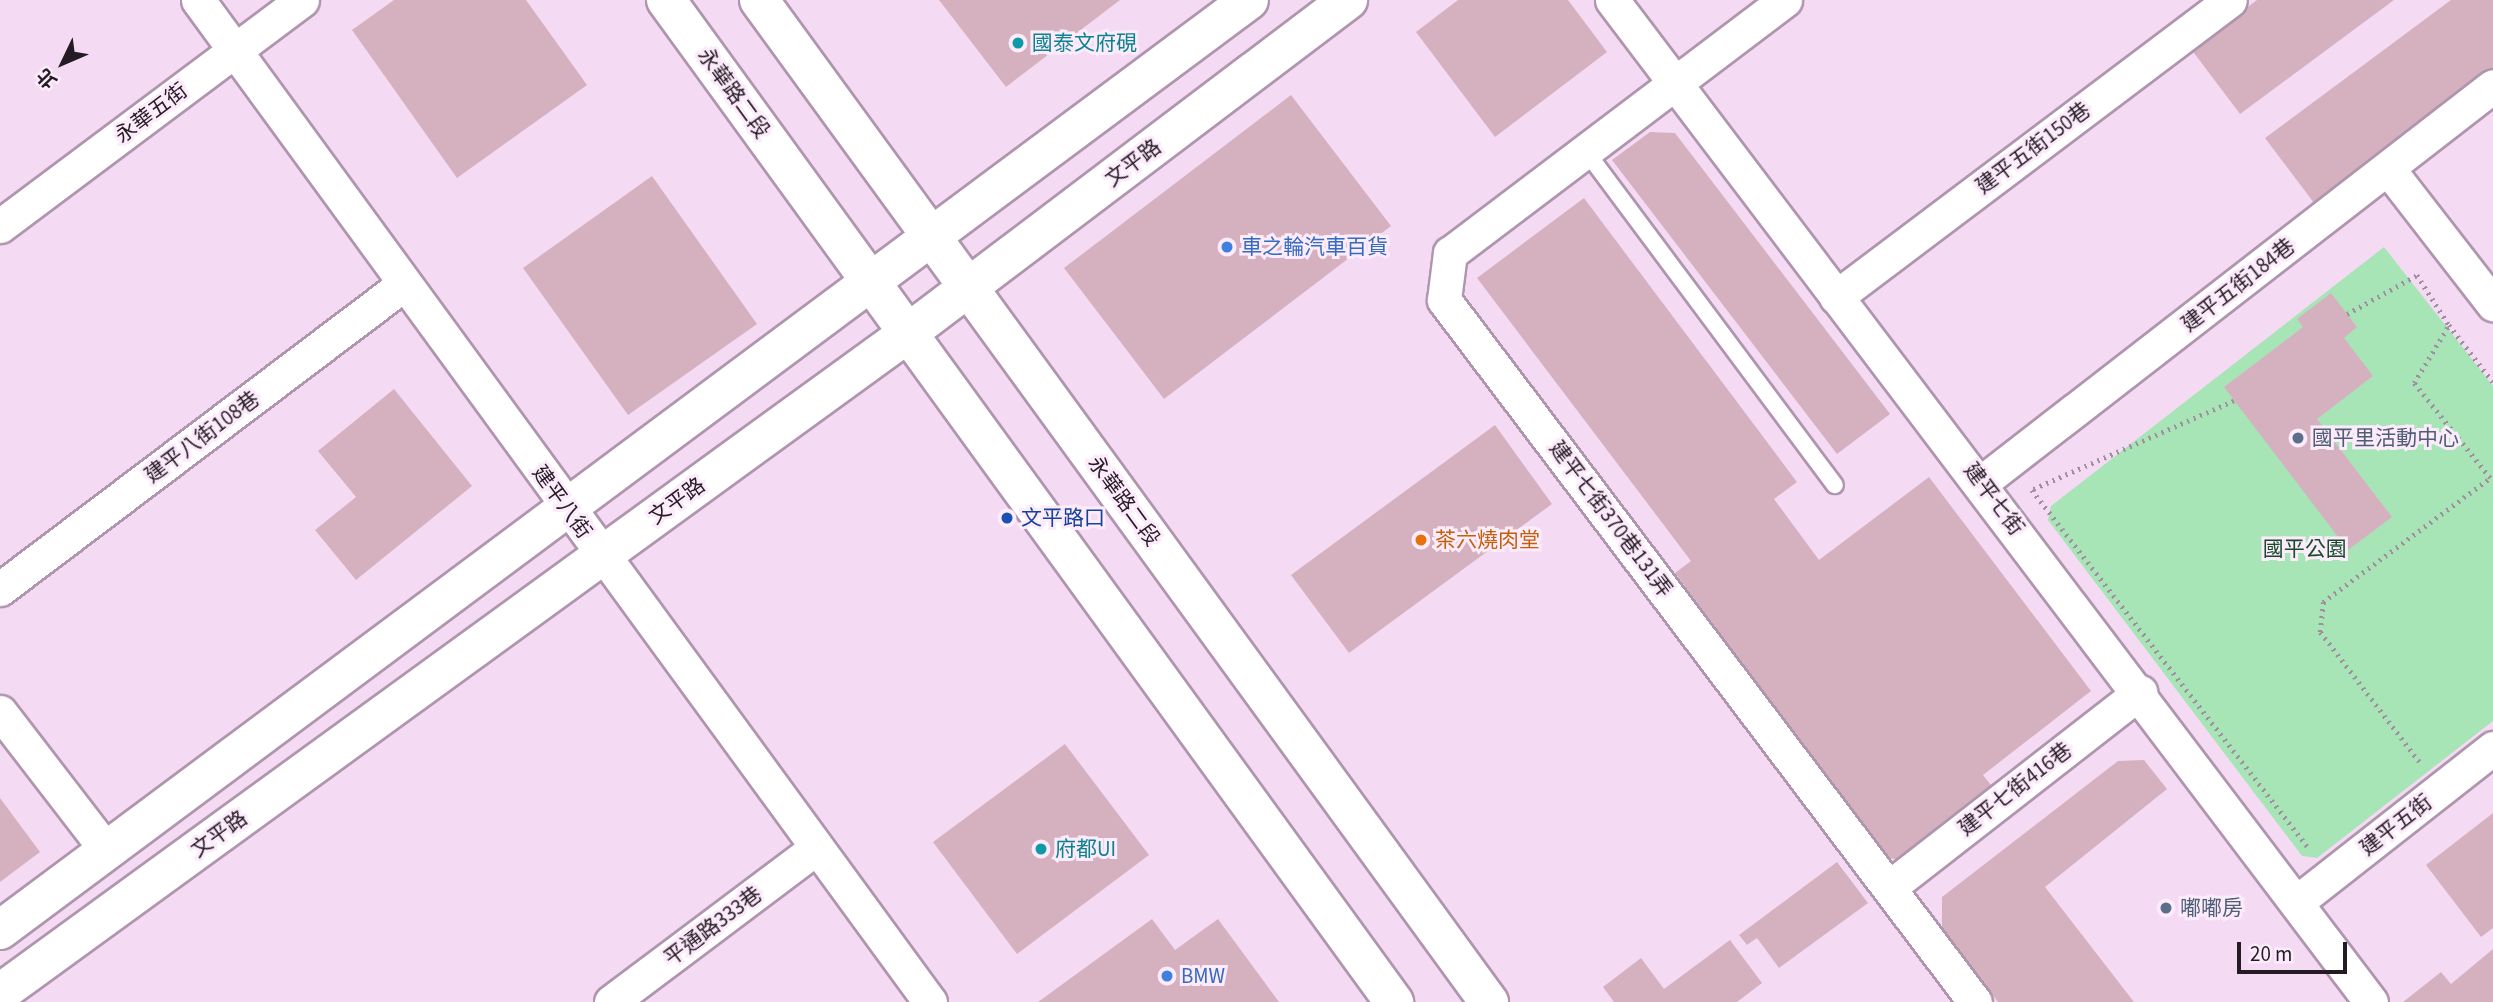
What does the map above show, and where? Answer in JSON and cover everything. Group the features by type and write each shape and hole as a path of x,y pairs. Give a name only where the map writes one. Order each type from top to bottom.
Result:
{"street":[{"name":"建平八街","path":"198,0 566,509 930,1002"},
{"name":"永華五街","path":"0,226 302,0"},
{"name":"永華路二段","path":"666,0 1394,1002"},
{"name":"永華路二段","path":"759,0 1489,1002"},
{"path":"0,930 1249,0"},
{"name":"文平路","path":"0,993 908,333 1348,0"},
{"name":"建平七街","path":"1612,0 1836,297 1982,482 2371,1002"},
{"name":"建平七街370巷131弄","path":"1784,0 1450,253 1444,300 1891,886 1975,1002"},
{"name":"建平五街150巷","path":"1836,297 2230,0"},
{"name":"建平五街184巷","path":"1982,482 2389,170 2493,86"},
{"path":"2389,170 2493,304"},
{"name":"建平八街108巷","path":"0,589 404,284"},
{"name":"建平七街416巷","path":"1891,886 2140,692"},
{"path":"0,712 107,850"},
{"name":"建平五街","path":"2298,901 2493,748"},
{"name":"平通路333巷","path":"611,1002 815,849"}],"lane":[{"path":"1585,150 1835,485"}],"path":[{"path":"2347,314 2417,275 2449,325 2493,382"},
{"path":"2421,765 2319,632 2323,602 2490,478 2414,383 2449,325"},
{"path":"2234,401 2032,490 2313,854"}],"green space":[{"name":"國平公園","path":"2384,247 2493,386 2493,721 2317,858 2302,856 2048,520 2051,506"}],"building":[{"path":"394,0 526,0 587,85 457,178 352,30"},
{"name":"國泰文府硯","path":"939,0 1120,0 1006,87"},
{"path":"1458,0 1568,0 1607,52 1495,137 1416,32"},
{"path":"2257,0 2394,0 2240,114 2191,49"},
{"path":"2451,0 2493,0 2493,71 2314,203 2265,138"},
{"name":"車之輪汽車百貨","path":"1291,95 1391,226 1164,399 1064,268"},
{"path":"1650,132 1675,133 1890,414 1837,454 1612,160"},
{"path":"652,176 757,324 628,415 523,268"},
{"path":"1584,198 1797,482 1774,499 1819,560 1929,477 2091,691 1983,775 1998,794 1914,861 1887,858 1675,573 1691,561 1477,278"},
{"name":"國平里活動中心","path":"2331,293 2357,327 2344,338 2373,376 2317,419 2392,517 2348,550 2224,387 2303,327 2297,319"},
{"path":"394,389 472,486 356,580 315,530 356,497 318,451"},
{"name":"茶六燒肉堂","path":"1495,425 1552,504 1349,653 1291,575"},
{"name":"府都UI","path":"1065,744 1149,855 1017,954 933,842"},
{"path":"2144,760 2167,789 2045,887 2134,1002 1998,1002 1942,928 1942,897 2118,761"},
{"path":"0,798 40,852 0,882"},
{"path":"2493,813 2493,928 2481,937 2426,865"},
{"path":"1837,862 1868,903 1779,968 1757,938 1747,945 1739,935"},
{"name":"BMW","path":"1152,919 1175,950 1218,919 1279,1002 1038,1002"},
{"path":"1730,940 1762,983 1737,1002 1614,1002 1603,987 1641,958 1664,989"},
{"path":"2493,949 2493,1002 2403,1002 2441,972 2451,984"}],"place":[{"name":"國泰文府硯","path":"1018,43"},
{"name":"車之輪汽車百貨","path":"1227,247"},
{"name":"國平里活動中心","path":"2298,438"},
{"name":"文平路口","path":"1007,518"},
{"name":"茶六燒肉堂","path":"1421,540"},
{"name":"府都UI","path":"1041,849"},
{"name":"嘟嘟房","path":"2166,908"},
{"name":"BMW","path":"1167,976"}]}
